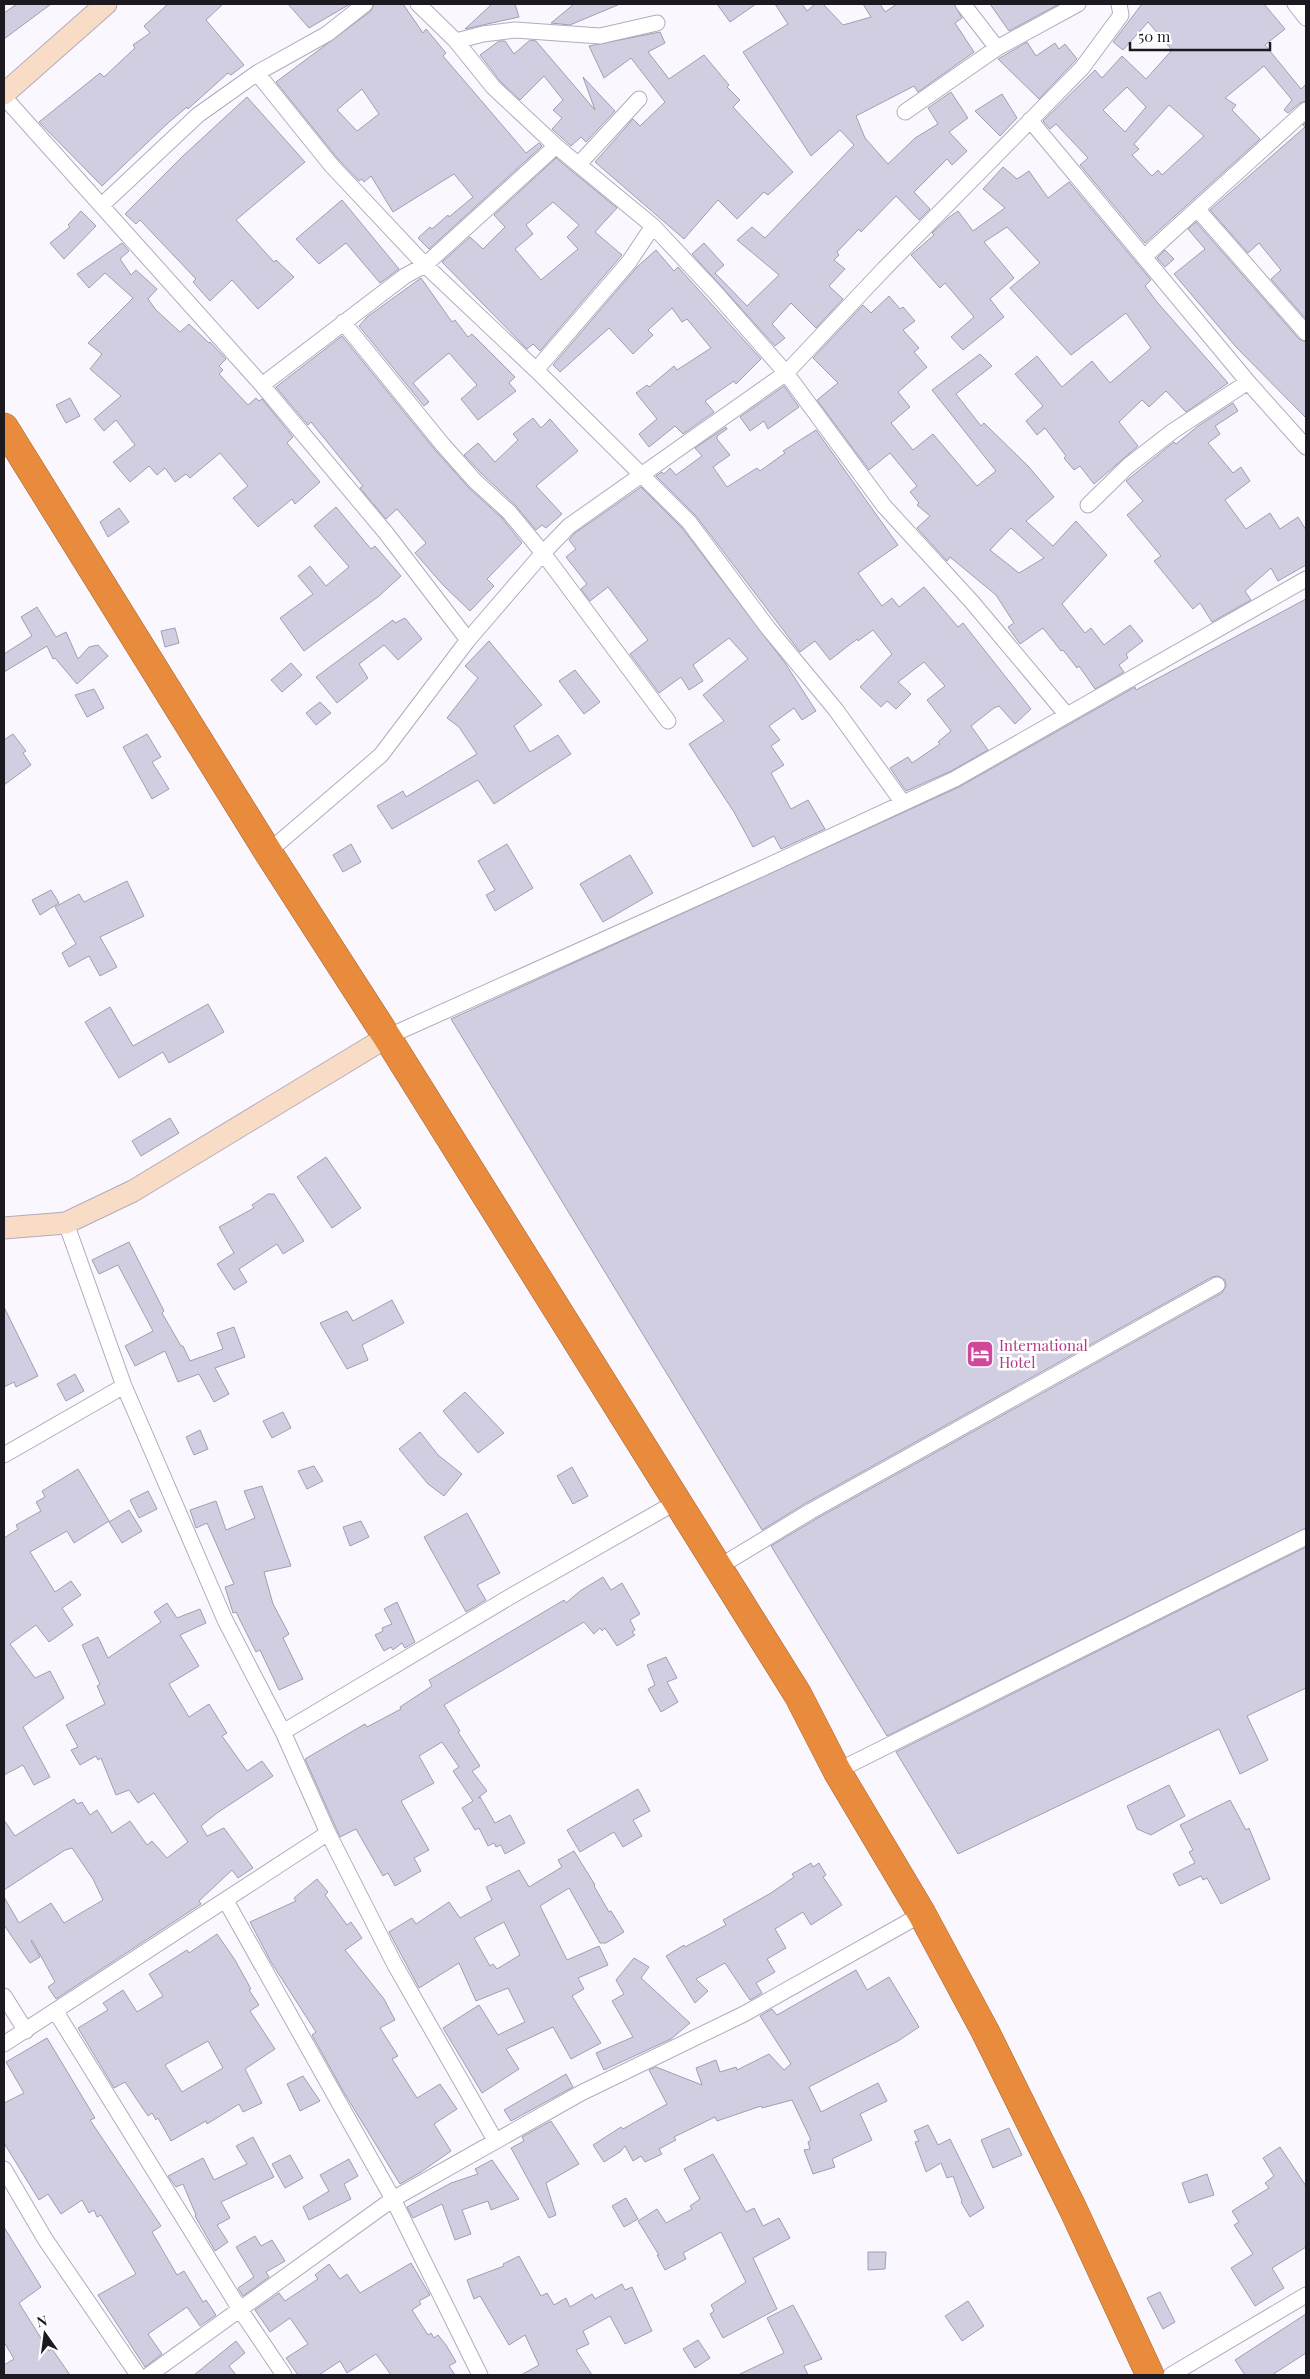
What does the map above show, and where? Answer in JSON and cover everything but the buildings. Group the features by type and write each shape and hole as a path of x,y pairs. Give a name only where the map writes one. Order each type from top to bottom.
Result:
{"highway":[{"path":"4,427 268,852 387,1037 798,1695 837,1771 922,1914 985,2031 1069,2200 1150,2375"}],"street":[{"path":"106,4 4,95 262,385 386,534 468,640"},
{"path":"102,205 198,115 257,73 327,34 365,4"},
{"path":"418,4 456,41 493,87 556,146 653,226 786,373 884,506 972,602 1066,714"},
{"path":"963,4 996,48"},
{"path":"905,112 996,48 1078,4"},
{"path":"268,852 381,755 468,640 543,553 569,526 786,373 1082,68 1121,15 1119,4"},
{"path":"1295,4 1306,18"},
{"path":"456,41 483,34 515,30 600,36 657,23"},
{"path":"257,73 331,165 425,265 536,370 689,522 768,628 836,710 903,803"},
{"path":"578,164 639,99"},
{"path":"1144,257 1306,110"},
{"path":"1030,120 1248,382 1306,447"},
{"path":"262,385 405,276 425,265 556,146"},
{"path":"1198,210 1306,334"},
{"path":"536,370 629,262 653,226"},
{"path":"343,322 443,445 475,480 509,512 543,553 668,721"},
{"path":"1088,505 1128,466 1173,431 1248,382"},
{"path":"4,1228 66,1223 133,1191 387,1037 761,869 955,779 1066,714 1220,630 1306,579"},
{"path":"66,1223 124,1386 225,1620 284,1732 328,1833 395,1964 495,2140"},
{"path":"717,1568 811,1511 1217,1285"},
{"path":"4,1455 124,1386"},
{"path":"284,1732 513,1595 678,1501"},
{"path":"837,1771 1306,1537"},
{"path":"4,2044 56,2012 328,1833"},
{"path":"226,1901 393,2199 480,2375"},
{"path":"149,2375 393,2199 581,2093 744,2014 922,1914"},
{"path":"4,1996 26,2031"},
{"path":"56,2012 241,2310 284,2375"},
{"path":"4,2169 46,2238 138,2375"},
{"path":"1171,2375 1306,2295"}],"place":[{"name":"International Hotel","path":"980,1354"}]}
